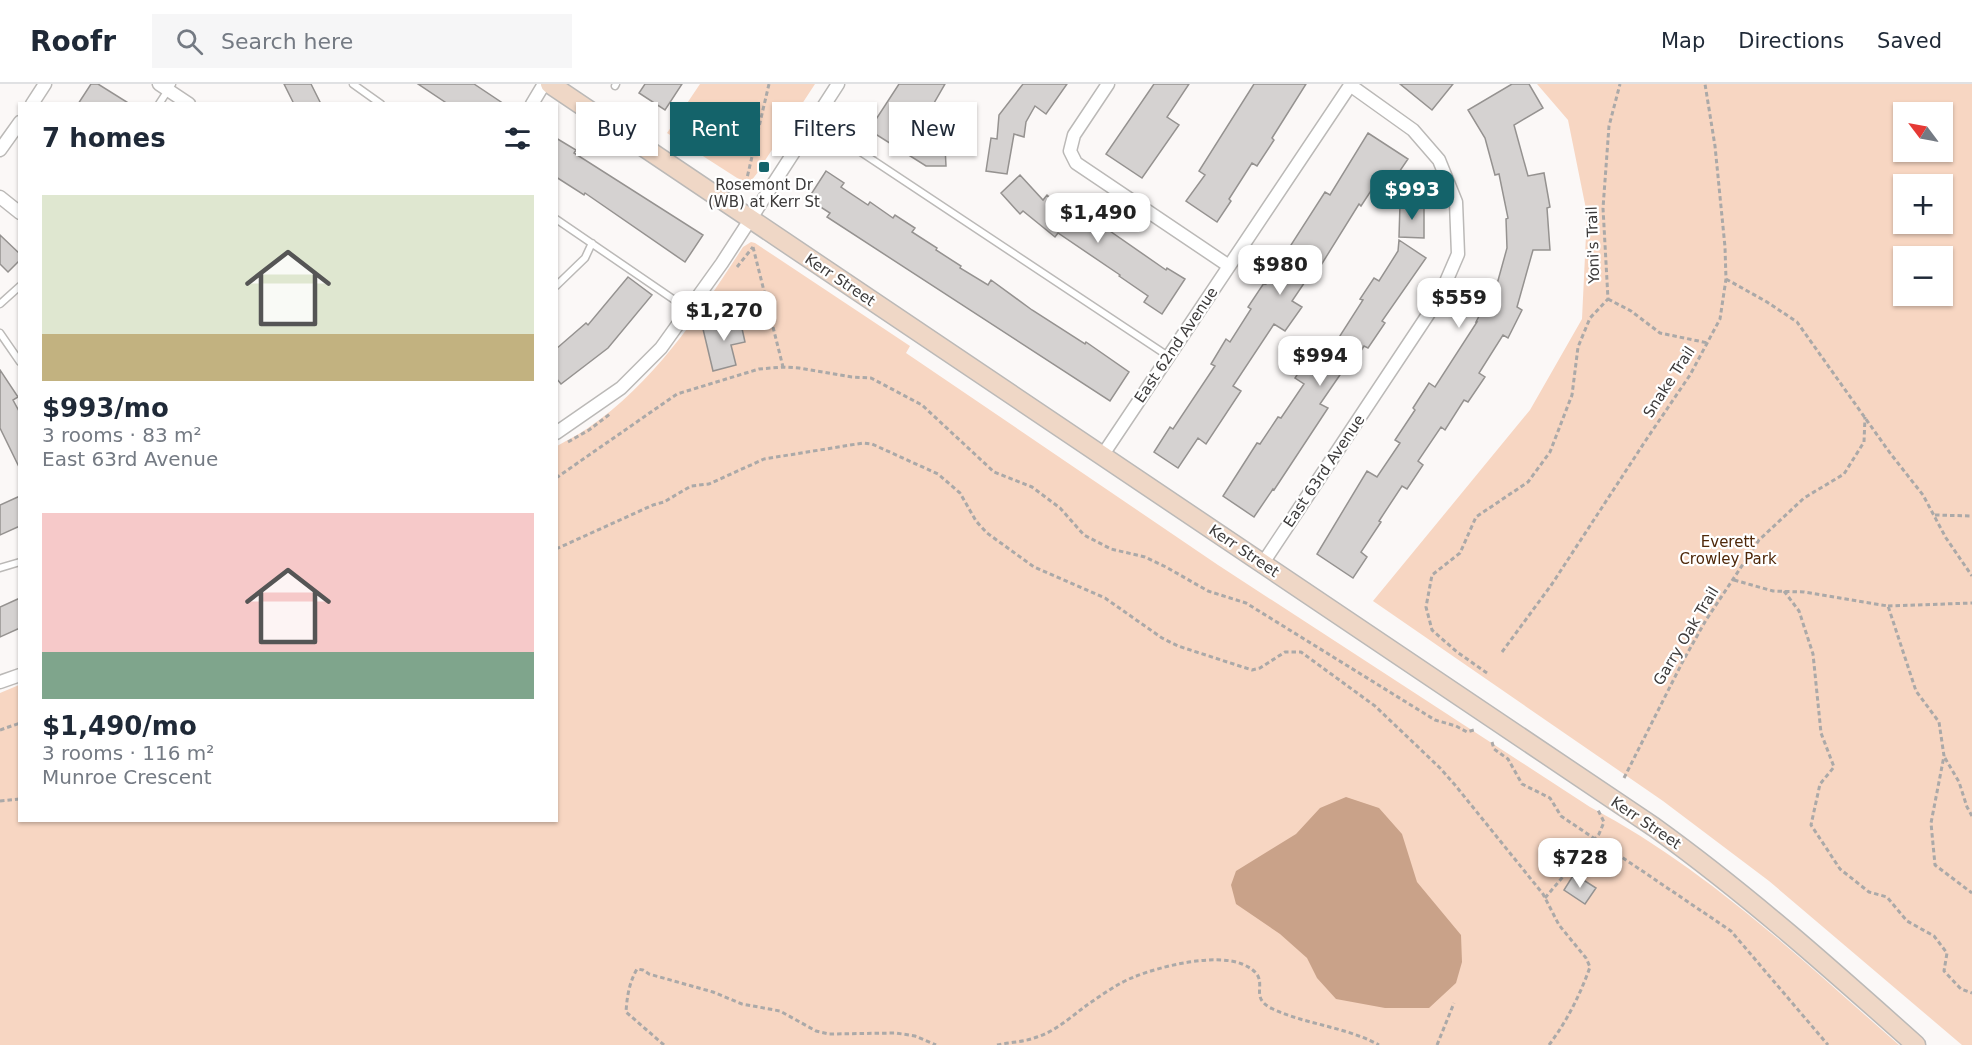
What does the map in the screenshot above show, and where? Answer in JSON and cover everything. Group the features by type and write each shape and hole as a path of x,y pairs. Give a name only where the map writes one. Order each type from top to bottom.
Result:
{"street":[{"path":"33,102 45,84"},
{"path":"533,102 544,84"},
{"name":"Kerr Street","path":"550,84 1263,563 1713,869 1916,1045"},
{"path":"826,102 838,84"},
{"path":"1108,84 1074,135 1070,151 1076,163 1229,266"},
{"name":"East 62nd Avenue","path":"1102,456 1350,85"},
{"name":"East 63rd Avenue","path":"1263,563 1439,298 1458,254 1456,202 1438,160 1413,130 1350,85"},
{"path":"166,86 186,102"},
{"path":"0,150 18,125"},
{"path":"558,432 621,388 661,348 689,310 791,156"},
{"path":"0,197 18,211"},
{"path":"0,682 18,676"}],"lane":[{"path":"353,84 378,102"},
{"path":"160,102 166,86"},
{"path":"867,156 1168,356"},
{"path":"558,220 689,310"},
{"path":"558,284 585,258 592,243"},
{"path":"0,304 18,288"},
{"path":"0,333 18,359"},
{"path":"0,568 18,563"}],"path":[{"path":"747,191 747,178 769,84"},
{"name":"Yoni's Trail","path":"1487,673 1457,652 1432,630 1426,607 1431,575 1460,553 1476,517 1528,482 1550,452 1572,395 1578,347 1590,318 1608,299 1603,208 1609,126 1620,84"},
{"name":"Snake Trail","path":"1502,652 1552,584 1690,375 1720,319 1726,279 1725,247 1715,146 1705,84"},
{"path":"753,247 783,367"},
{"path":"1726,279 1797,322 1890,453 1923,495 1946,538 1972,576"},
{"path":"1608,299 1631,311 1660,333 1708,343"},
{"path":"558,477 677,394 759,369 783,367 871,378 922,405 993,472 1032,487 1060,508 1084,535 1110,549 1145,557 1208,591 1246,603 1435,720 1467,732 1474,730"},
{"path":"1734,580 1759,540 1804,498 1844,474 1863,442 1865,417"},
{"path":"558,548 664,502 691,486 709,484 764,459 863,443 872,444 938,474 960,493 976,520 987,533 1017,557 1034,567 1105,598 1162,638 1246,669 1260,668 1285,652 1301,652 1375,706 1440,768 1545,898 1558,924 1586,958 1590,967 1582,989 1567,1018 1549,1045"},
{"path":"1935,515 1972,516"},
{"name":"Garry Oak Trail","path":"1624,778 1683,661 1706,620 1734,580 1773,591 1804,592 1888,606 1972,603"},
{"path":"1784,591 1798,611 1813,654 1821,734 1834,767 1820,784 1811,825 1840,868 1869,892 1887,897 1907,921 1934,936 1947,953 1944,971 1961,989 1972,993"},
{"path":"1888,606 1916,691 1939,722 1944,756 1931,823 1935,865 1972,893"},
{"path":"0,729 18,724"},
{"path":"1492,742 1494,749 1508,759 1522,783 1550,798 1560,816 1731,931 1828,1045"},
{"path":"1944,756 1959,782 1972,816"},
{"path":"0,801 18,799"},
{"path":"1545,898 1595,839 1604,822 1598,810"},
{"path":"997,1045 1038,1037 1133,977 1216,959 1239,963 1259,975 1261,981 1258,995 1261,1001 1273,1009 1367,1038 1379,1045"},
{"path":"664,1045 626,1012 629,988 637,969 713,992 742,1004 780,1011 816,1031 829,1034 896,1033 915,1036 936,1045"},
{"path":"1437,1045 1454,1003"}],"green space":[{"path":"700,84 815,84 803,102 772,102 772,150 748,185 703,156 760,156 760,102 688,102"},
{"name":"Everett Crowley Park","path":"1537,84 1972,84 1972,1045 1962,1045 1769,881 1663,801 1373,601 1530,410 1582,319 1587,214 1568,120"},
{"path":"751,242 755,243 910,346 906,353 1218,565 1590,807 1633,831 1674,858 1752,917 1899,1045 0,1045 0,693 18,685 18,822 558,822 558,445 584,431 612,410 655,368 693,321 743,247"}],"shaded area":[{"path":"1346,797 1379,808 1402,834 1417,882 1461,935 1462,962 1456,983 1429,1008 1385,1008 1336,999 1317,978 1307,958 1280,934 1236,904 1231,885 1236,871 1296,834 1320,808"}],"building":[{"path":"91,84 98,84 127,102 79,102"},
{"path":"284,84 311,84 320,102 293,102"},
{"path":"418,84 474,84 501,102 445,102"},
{"path":"645,84 682,84 665,110 658,105 658,102 653,102 639,93"},
{"path":"899,84 945,84 935,102 889,102 889,143 877,135 877,118"},
{"path":"1023,84 1067,84 1046,114 1035,106 1026,122 1024,137 1014,134 1007,174 986,171 991,138 997,139 999,115"},
{"path":"1154,84 1189,84 1167,117 1179,125 1142,178 1106,154"},
{"path":"1254,84 1306,84 1272,138 1274,140 1257,166 1252,163 1217,222 1186,201 1205,175 1199,171"},
{"path":"1400,84 1453,84 1432,110"},
{"path":"1512,84 1529,84 1543,108 1514,125 1528,176 1544,173 1550,207 1547,208 1550,250 1533,250 1517,307 1522,310 1508,338 1503,335 1479,373 1485,377 1468,402 1464,400 1445,430 1441,427 1418,461 1423,465 1407,489 1402,486 1379,521 1381,522 1361,552 1367,557 1353,578 1317,554 1367,471 1377,477 1400,443 1395,440 1415,410 1413,408 1429,383 1435,387 1477,322 1491,293 1494,295 1507,248 1506,219 1508,218 1499,174 1495,175 1485,138 1468,110"},
{"path":"1368,133 1408,159 1393,181 1382,174 1361,206 1359,204 1318,270 1315,267 1292,301 1302,307 1285,331 1274,324 1233,386 1241,391 1206,444 1198,438 1178,468 1154,452 1170,427 1173,429 1215,366 1211,364 1226,339 1230,342 1251,309 1248,307 1264,283 1266,284 1325,192 1330,195"},
{"path":"558,139 576,150 574,153 576,156 703,235 685,262 585,193 584,195 558,178"},
{"path":"910,156 945,156 946,166 926,166"},
{"path":"826,171 844,183 841,187 868,205 870,202 893,218 895,215 915,228 912,232 961,266 960,268 988,285 991,280 1032,310 1085,344 1086,342 1129,372 1110,401 827,217 830,213 808,199"},
{"path":"1020,175 1043,200 1047,195 1075,219 1081,211 1166,270 1167,268 1185,279 1162,314 1144,302 1148,296 1120,275 1058,233 1055,237 1023,211 1020,214 1001,193"},
{"path":"1400,204 1424,205 1424,238 1399,237"},
{"path":"0,235 18,252 18,262 8,272 0,264"},
{"path":"1399,240 1426,258 1382,321 1385,323 1368,348 1364,346 1348,371 1344,369 1320,404 1328,408 1254,517 1223,496 1257,443 1260,444 1278,417 1281,418 1304,384 1295,378 1309,356 1322,364 1363,300 1360,299 1374,278 1379,281 1398,251"},
{"path":"628,277 652,295 608,348 561,384 558,380 558,347 586,323 588,325"},
{"path":"739,315 745,342 731,345 736,365 713,371 703,329 727,323 726,318"},
{"path":"0,370 18,397 13,400 18,409 18,465 0,428"},
{"path":"18,497 18,527 0,535 0,505"},
{"path":"18,599 18,629 0,637 0,607"},
{"path":"1574,874 1596,888 1585,904 1564,890"}],"place":[{"name":"Rosemont Dr (WB) at Kerr St","path":"764,167"}]}
